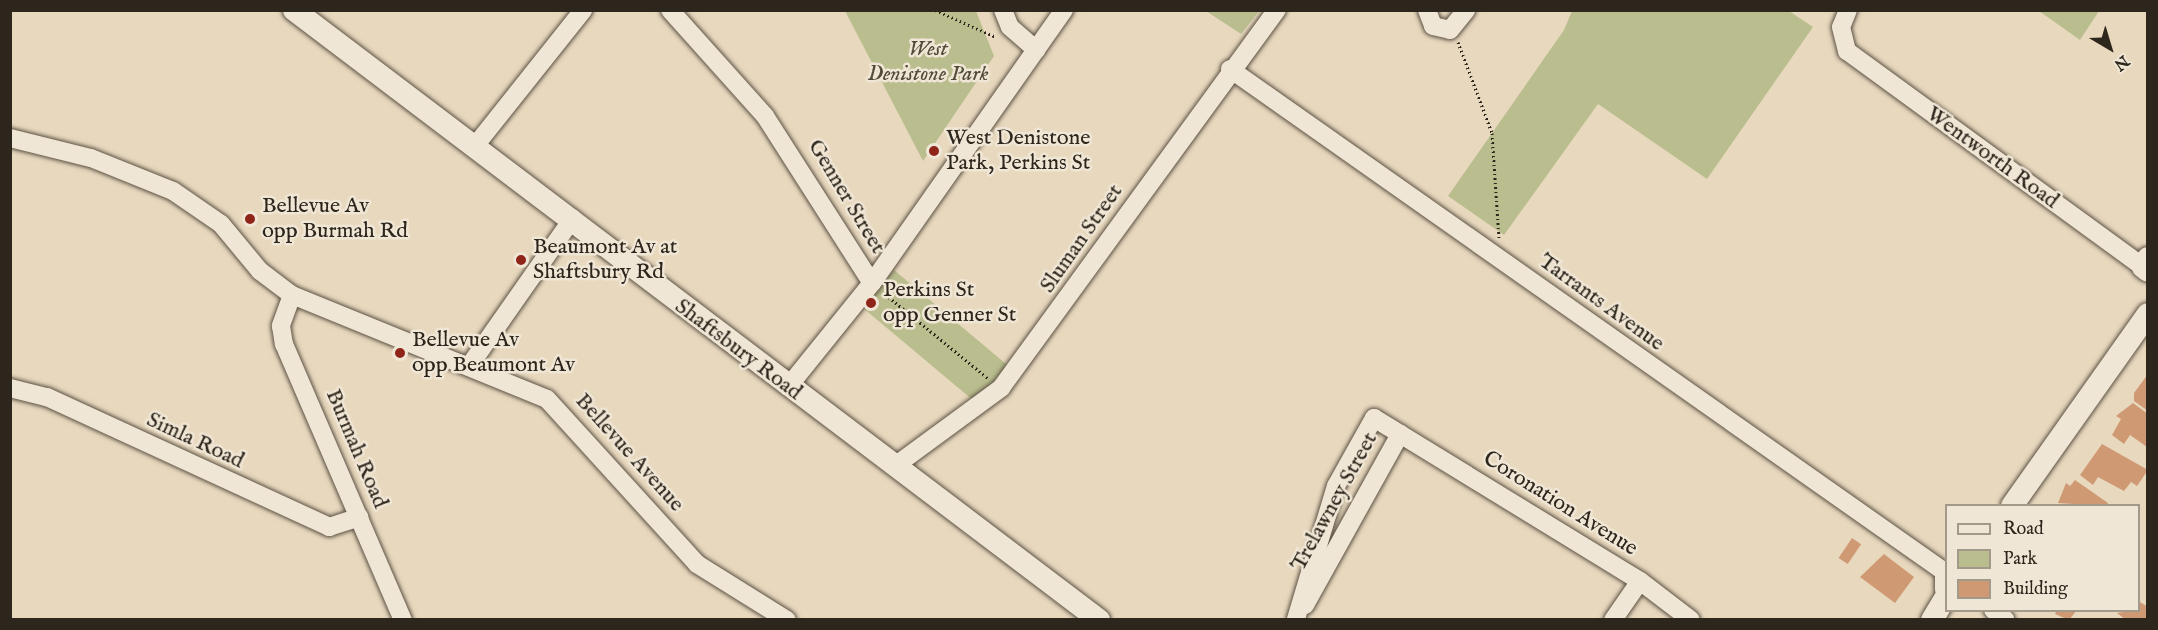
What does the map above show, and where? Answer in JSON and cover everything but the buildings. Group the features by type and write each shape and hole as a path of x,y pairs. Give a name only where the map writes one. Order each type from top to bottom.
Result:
{"street":[{"name":"Shaftsbury Road","path":"294,10 573,218 788,387 1099,620"},
{"path":"475,146 583,10"},
{"name":"Genner Street","path":"669,10 765,116 872,283"},
{"path":"1003,10 1010,27 1036,50"},
{"path":"788,387 872,283 1064,10"},
{"name":"Sluman Street","path":"895,466 1001,388 1230,69 1277,10"},
{"path":"1427,10 1433,26 1450,30 1466,10"},
{"name":"Wentworth Road","path":"1848,10 1840,40 1858,61 2146,265"},
{"name":"Tarrants Avenue","path":"1230,69 1945,573"},
{"name":"Bellevue Avenue","path":"10,138 91,158 173,191 222,224 260,271 292,295 470,365 547,399 698,564 787,620"},
{"path":"470,365 573,218"},
{"name":"Burmah Road","path":"292,295 281,326 284,344 403,620"},
{"path":"2013,504 2148,314"},
{"name":"Simla Road","path":"10,388 47,397 329,527 359,517"},
{"name":"Trelawney Street","path":"1374,418 1400,434 1308,600 1296,620 1336,486 1374,418"},
{"name":"Coronation Avenue","path":"1400,434 1640,581 1691,620"},
{"path":"1613,620 1640,581"},
{"path":"1932,620 1945,600"}],"path":[{"path":"935,10 1003,39"},
{"path":"1450,30 1492,133 1499,239 1491,254"},
{"name":"Genner Street","path":"872,283 1001,388"}],"green space":[{"path":"1259,10 1241,34 1206,11"},
{"name":"West Denistone Park","path":"845,11 976,11 994,56 923,161"},
{"path":"1572,11 1789,11 1813,27 1707,179 1598,104 1504,235 1448,196 1564,30"},
{"path":"2039,11 2099,11 2080,40"},
{"path":"894,270 1008,366 977,403 863,308"}],"place":[{"name":"West Denistone Park, Perkins St","path":"934,151"},
{"name":"Bellevue Av opp Burmah Rd","path":"250,219"},
{"name":"Beaumont Av at Shaftsbury Rd","path":"521,260"},
{"name":"Perkins St opp Genner St","path":"871,303"},
{"name":"Bellevue Av opp Beaumont Av","path":"400,353"}]}
